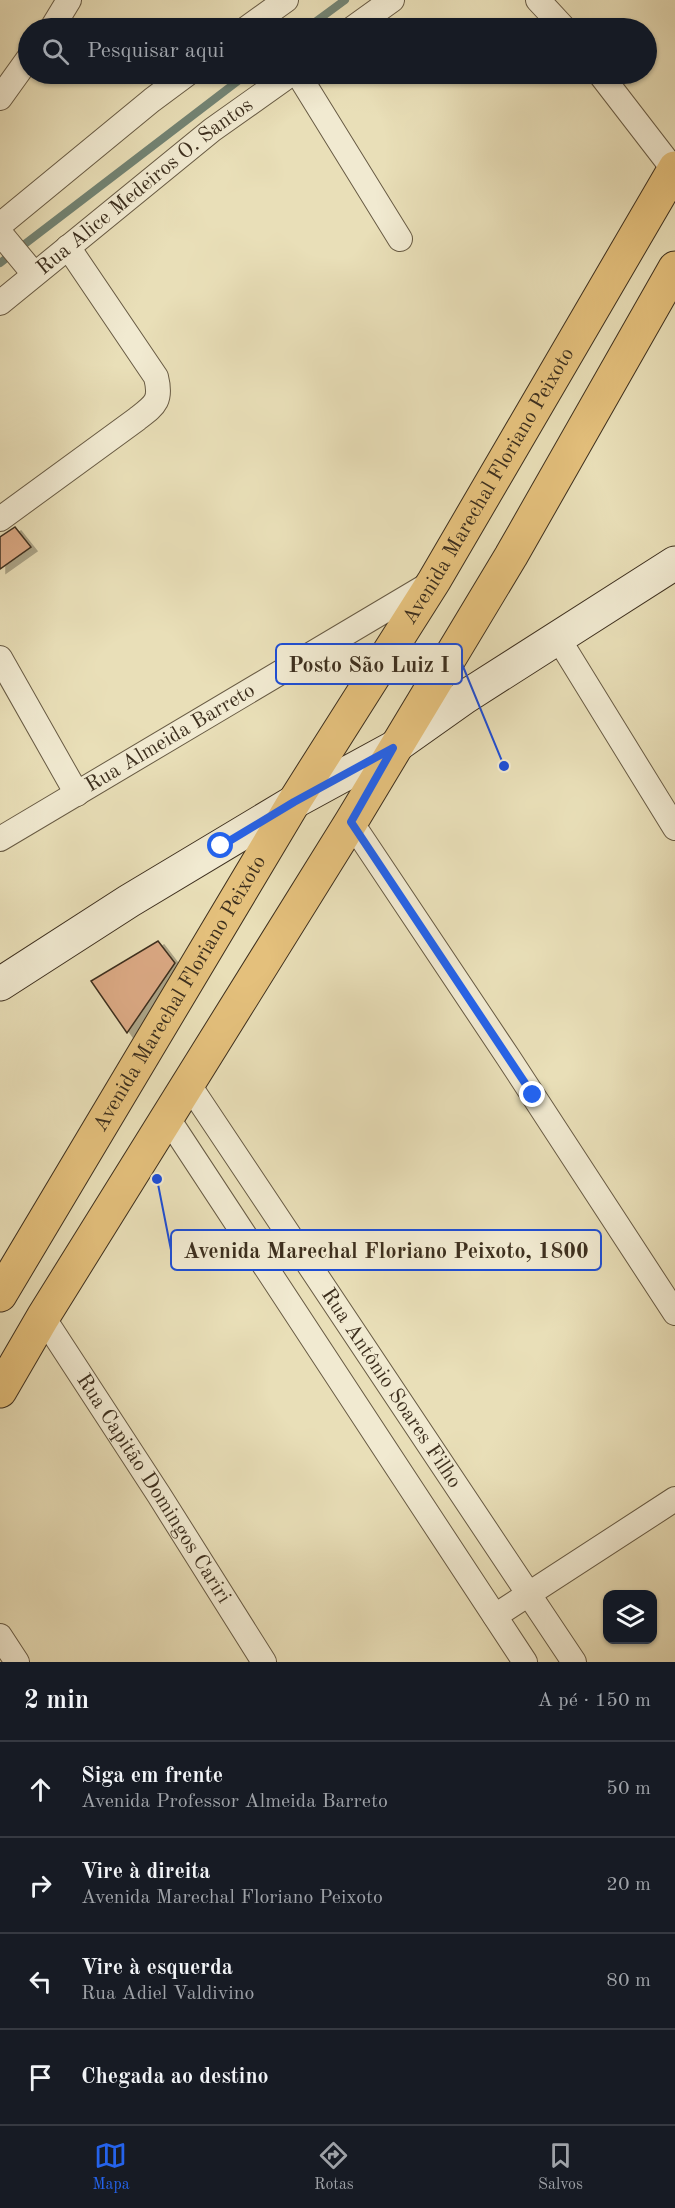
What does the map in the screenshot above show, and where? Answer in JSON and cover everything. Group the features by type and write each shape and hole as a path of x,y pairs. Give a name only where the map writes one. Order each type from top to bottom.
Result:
{"main road":[{"name":"Avenida Marechal Floriano Peixoto","path":"0,1295 294,802 434,581 674,169"},
{"path":"0,1391 187,1082 351,822 393,748 511,556 675,268"},
{"path":"0,984 129,901 294,802 393,748 465,697 675,563"}],"street":[{"path":"57,18 69,0"},
{"path":"261,18 286,0"},
{"path":"367,18 392,0"},
{"path":"538,0 555,18"},
{"path":"0,98 18,73"},
{"path":"29,268 2,233 152,100 174,84"},
{"name":"Rua Alice Medeiros O. Santos","path":"0,303 29,268 68,247 212,130 277,84"},
{"path":"304,84 400,239"},
{"path":"608,84 674,169"},
{"path":"0,519 151,409 157,401 159,391 156,377 68,247"},
{"name":"Rua Almeida Barreto","path":"0,840 434,581"},
{"path":"558,638 675,828"},
{"path":"0,658 77,794"},
{"path":"351,822 675,1313"},
{"name":"Rua Antônio Soares Filho","path":"187,1082 574,1662"},
{"name":"Rua Antônio Soares Filho","path":"167,1117 525,1662"},
{"name":"Rua Capitão Domingos Cariri","path":"43,1317 264,1662"},
{"path":"495,1616 675,1499"},
{"path":"0,1636 17,1662"}],"building":[{"path":"15,527 31,547 0,569 0,537"},
{"path":"158,941 175,963 127,1033 91,981"}],"waterway":[{"path":"321,18 345,0"},
{"path":"0,263 234,84"}],"place":[{"name":"Posto São Luiz I","path":"504,766"},
{"name":"Avenida Marechal Floriano Peixoto, 1800","path":"157,1179"}],"route":[{"path":"221,846 294,802 393,748 351,822 533,1095"}]}
